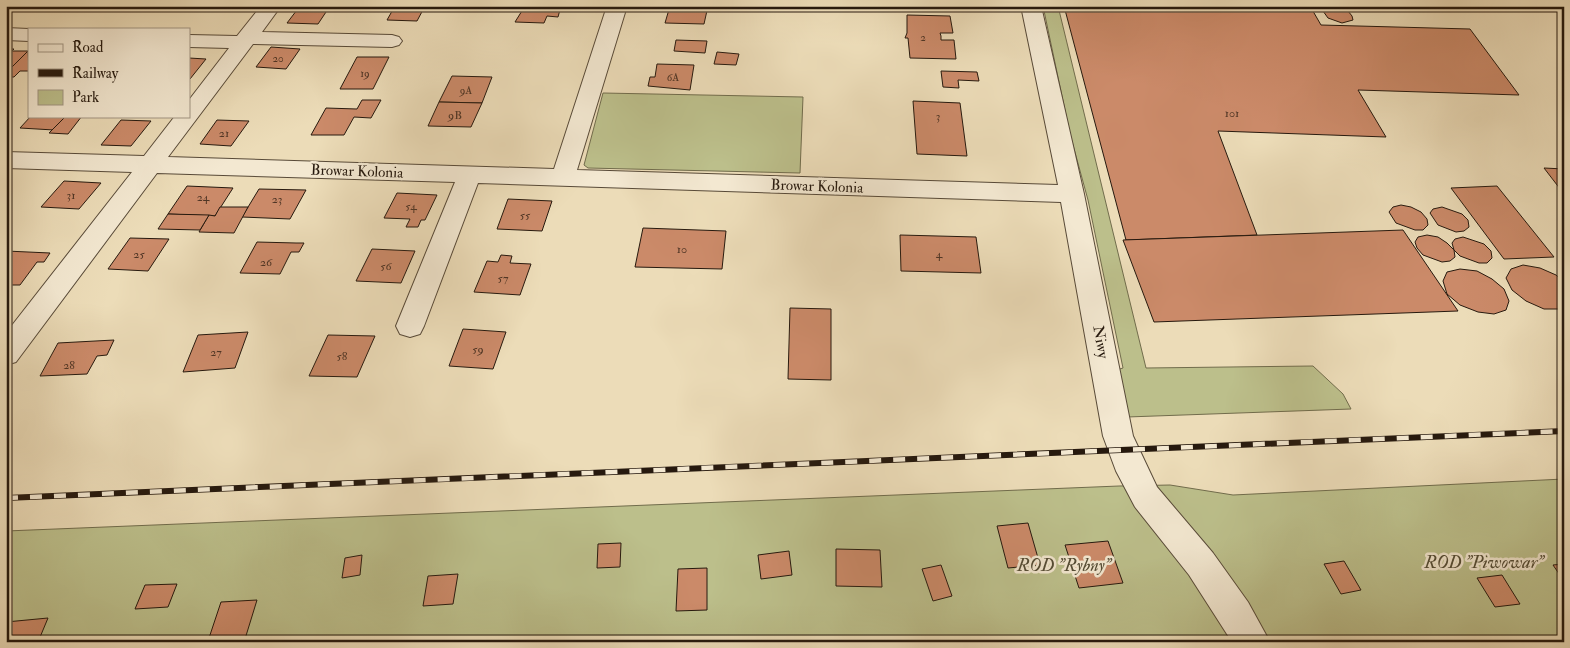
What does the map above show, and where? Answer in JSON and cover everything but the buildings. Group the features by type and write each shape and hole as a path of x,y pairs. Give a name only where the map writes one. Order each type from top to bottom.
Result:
{"street":[{"path":"190,112 271,6"},
{"path":"563,178 617,6"},
{"name":"Niwy","path":"1032,6 1072,194 1116,428 1124,454 1146,497 1201,564 1236,614 1252,642"},
{"path":"6,34 28,34"},
{"path":"190,41 392,41"},
{"path":"6,354 186,118"},
{"name":"Browar Kolonia","path":"6,160 1072,194"},
{"path":"410,326 470,174"}],"green space":[{"path":"1043,6 1058,6 1146,368 1313,366 1343,394 1351,409 1127,417 1113,371 1123,368 1088,200 1070,134"},
{"path":"603,93 803,97 800,173 588,168 584,165"},
{"name":"ROD \"Rybny\"","path":"1564,479 1564,642 6,642 6,531 1119,486 1170,485 1233,495"}],"railway":[{"path":"6,498 1564,431"}],"park label":[{"name":"ROD \"Piwowar\"","path":"1484,562"}]}
